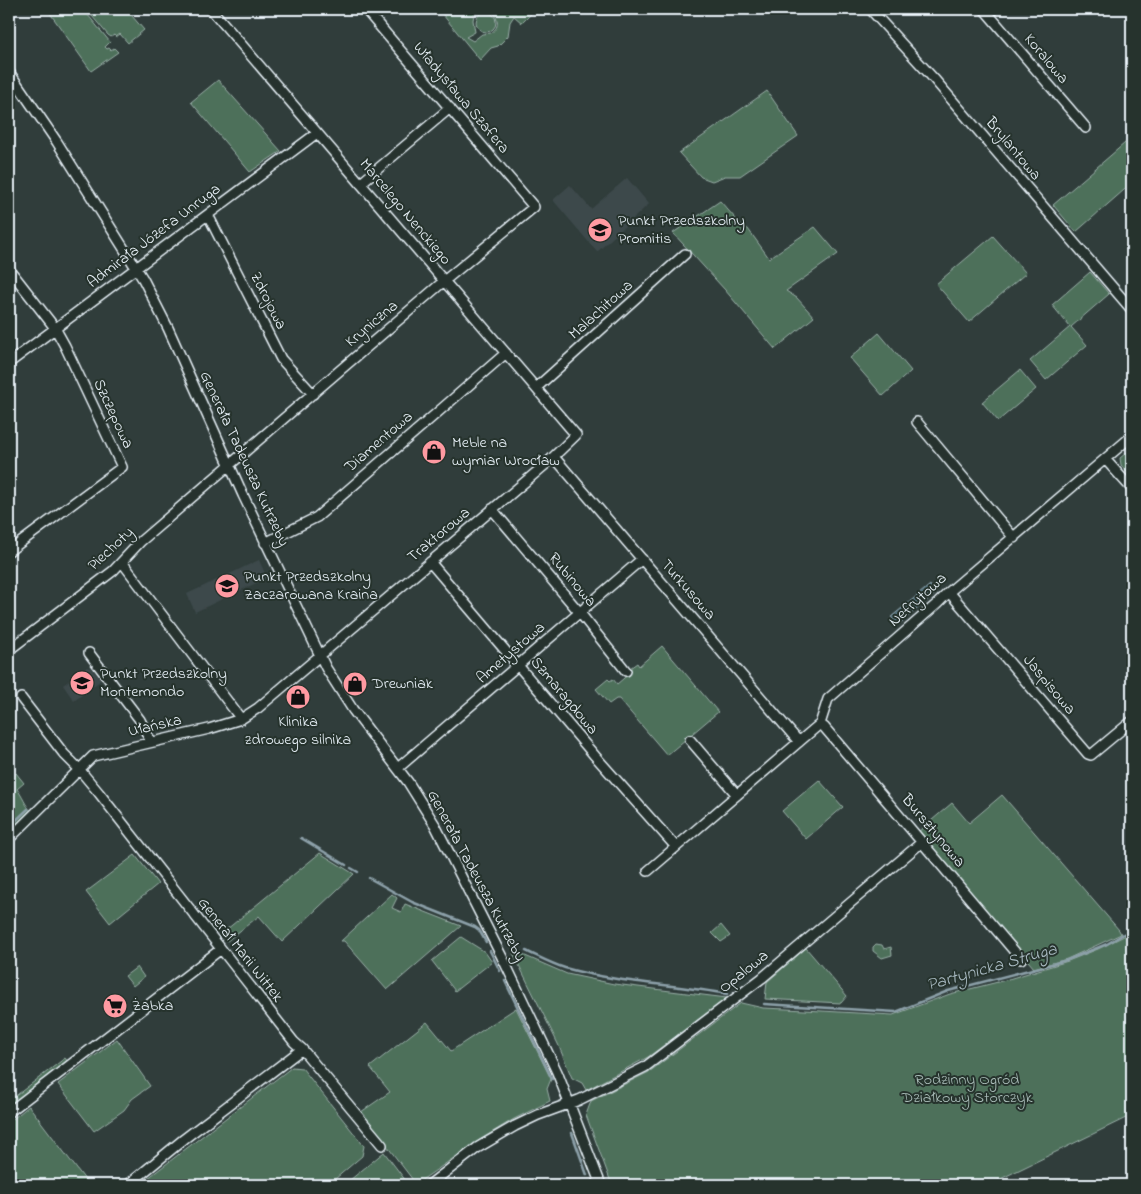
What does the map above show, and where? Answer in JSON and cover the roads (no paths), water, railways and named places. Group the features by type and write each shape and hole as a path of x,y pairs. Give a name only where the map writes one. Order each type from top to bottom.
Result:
{"street":[{"name":"Marcelego Nenckiego","path":"211,9 576,435"},
{"name":"Władysława Szafera","path":"365,9 534,207"},
{"name":"Brylantowa","path":"870,9 934,79 1132,310"},
{"name":"Koralowa","path":"984,9 1086,128"},
{"name":"Generała Tadeusza Kutrzeby","path":"9,72 12,82 47,126 137,267 168,328 265,543 319,656 353,710 398,768 435,825 460,872 557,1072 601,1185"},
{"path":"360,183 450,108"},
{"name":"Admirała Józefa Unruga","path":"9,363 317,133"},
{"name":"Kryniczna","path":"230,466 534,207"},
{"name":"Zdrojowa","path":"208,215 281,359 313,394"},
{"name":"Malachitowa","path":"536,388 685,254"},
{"path":"9,269 55,328"},
{"name":"Szczepowa","path":"10,548 122,467 55,328"},
{"name":"Diamentowa","path":"265,543 317,517 506,353"},
{"path":"918,422 1014,538"},
{"name":"Traktorowa","path":"319,656 554,457 576,435"},
{"name":"Nefrytowa","path":"820,724 828,699 949,592 1132,436"},
{"name":"Turkusowa","path":"554,457 799,742"},
{"path":"1105,459 1132,490"},
{"name":"Piechoty","path":"9,650 122,562 141,541 230,466"},
{"name":"Rubinowa","path":"492,509 580,613 626,671"},
{"name":"Ametystowa","path":"398,768 642,559"},
{"path":"122,562 241,719"},
{"name":"Szmaragdowa","path":"430,562 595,756 676,847"},
{"name":"Jaspisowa","path":"949,592 1088,754 1091,755 1132,720"},
{"path":"89,653 140,720 151,742"},
{"name":"Ułańska","path":"9,839 93,756 209,729 241,719 258,708 319,656"},
{"name":"Generał Marii Wittek","path":"21,698 294,1042 302,1049 382,1145"},
{"path":"648,871 820,724"},
{"name":"Bursztynowa","path":"820,724 1021,959"},
{"path":"690,740 737,795"},
{"name":"Opalowa","path":"429,1185 477,1148 498,1136 538,1115 569,1104 645,1067 762,978 922,842"},
{"path":"9,1112 221,949"},
{"path":"128,1185 184,1139 302,1049"}],"water":[{"path":"930,585 936,593 898,625 891,617"}],"waterway":[{"name":"Partynicka Struga","path":"9,827 28,809"},
{"name":"Partynicka Struga","path":"301,838 346,865"},
{"name":"Partynicka Struga","path":"351,868 358,872"},
{"name":"Partynicka Struga","path":"369,878 412,902 475,927 486,942"},
{"name":"Partynicka Struga","path":"764,1004 896,1012 948,991 1067,960 1107,944 1132,929"},
{"path":"490,951 500,971"},
{"name":"Partynicka Struga","path":"526,951 560,966 585,973 727,994"},
{"path":"505,981 552,1079"},
{"path":"572,1133 587,1175"}],"place":[{"name":"Punkt Przedszkolny Promitis","path":"600,230"},
{"name":"Meble na wymiar Wrocław","path":"434,452"},
{"name":"Punkt Przedszkolny Zaczarowana Kraina","path":"227,586"},
{"name":"Punkt Przedszkolny Montemondo","path":"82,683"},
{"name":"Drewniak","path":"355,684"},
{"name":"Klinika zdrowego silnika","path":"298,697"},
{"name":"Żabka","path":"115,1006"}],"park label":[{"name":"Rodzinny Ogród Działkowy Storczyk","path":"967,1089"}]}
